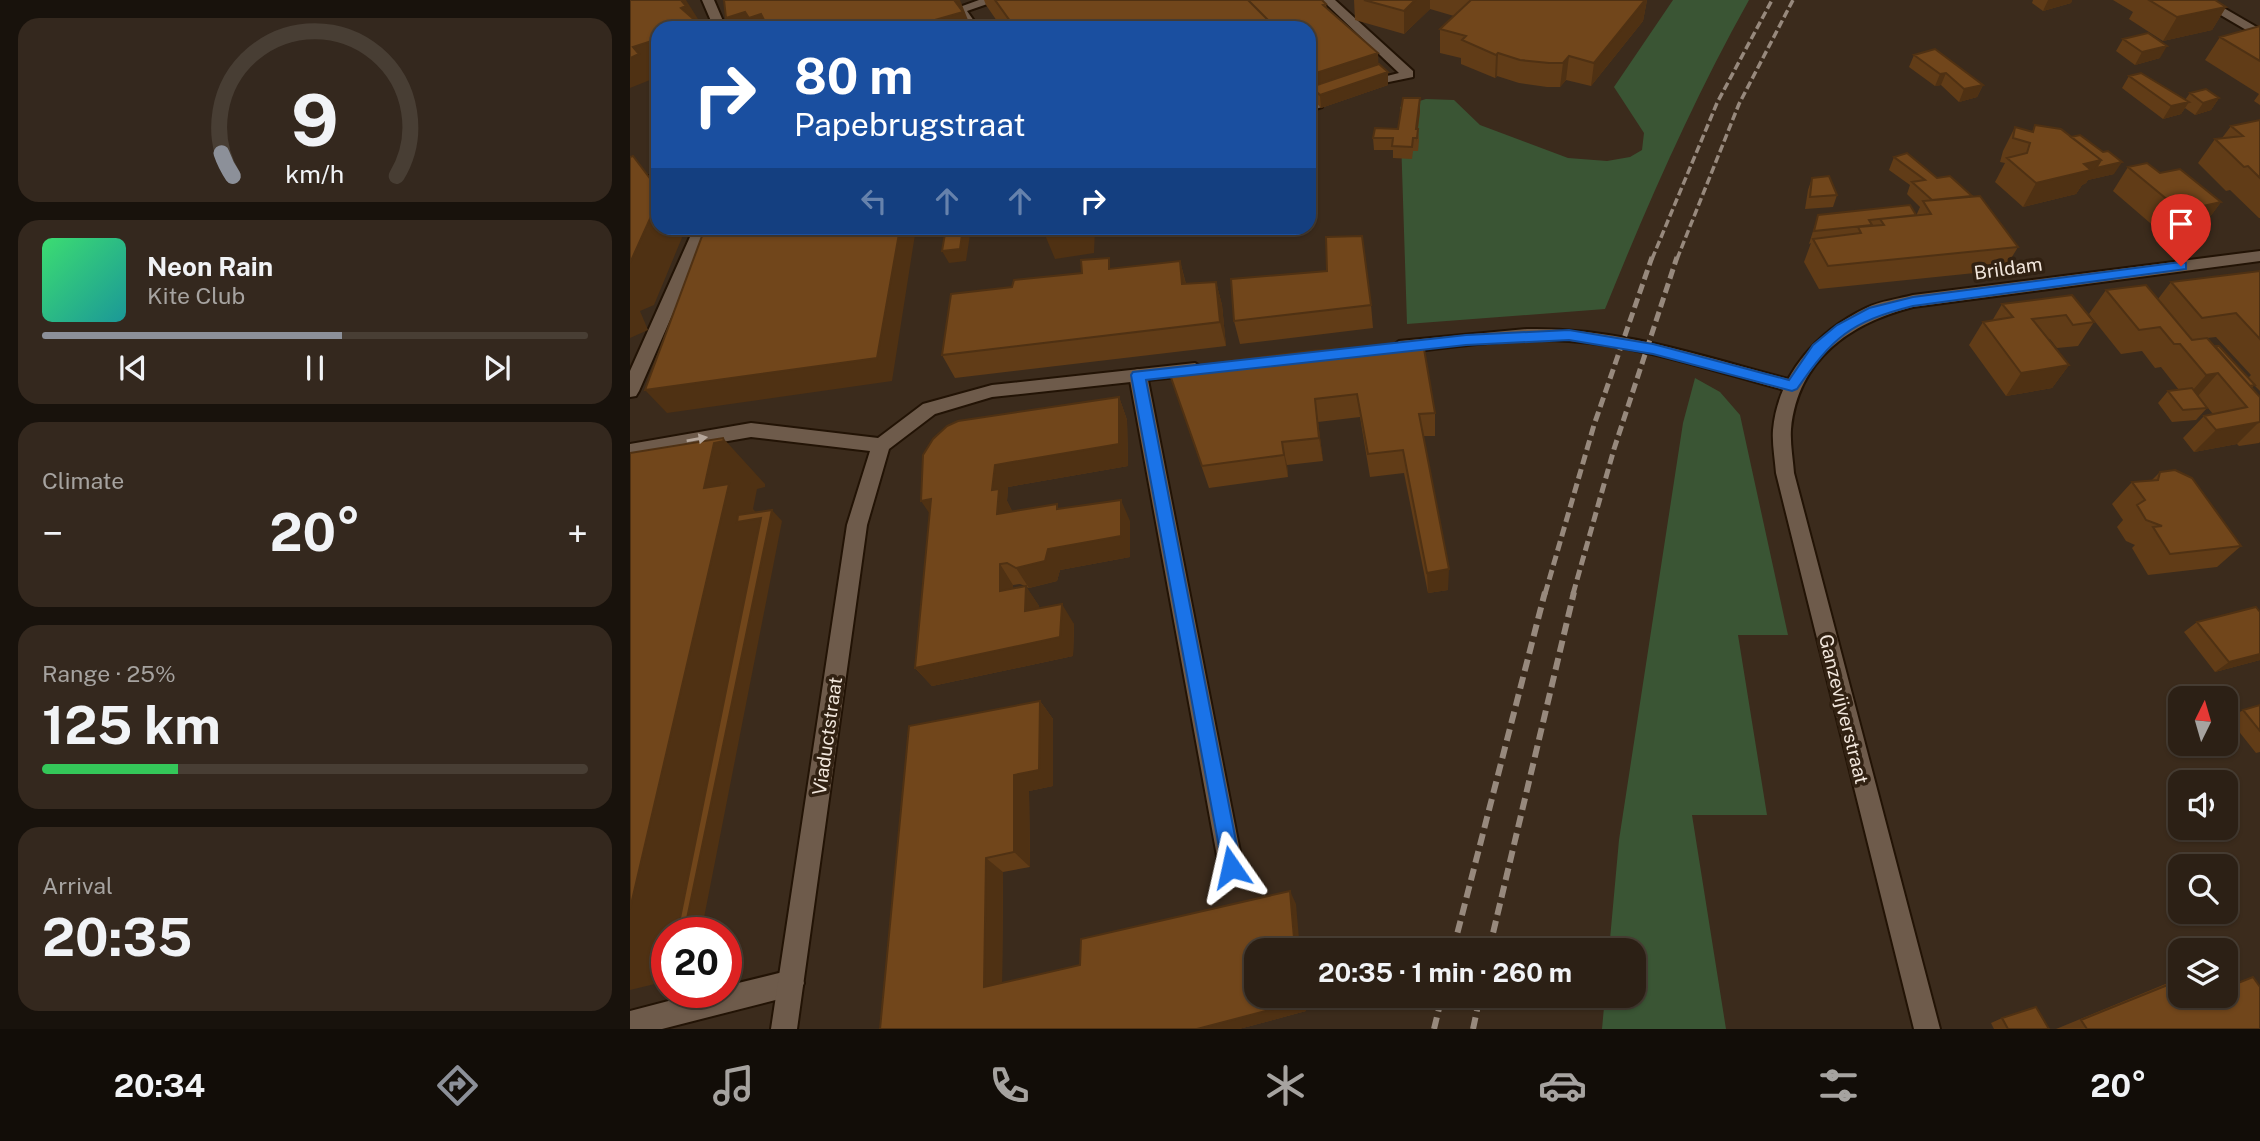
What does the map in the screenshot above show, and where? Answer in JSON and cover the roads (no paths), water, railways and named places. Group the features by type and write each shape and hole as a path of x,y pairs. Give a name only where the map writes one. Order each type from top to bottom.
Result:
{"street":[{"path":"708,0 717,21"},
{"path":"968,21 960,9 993,0"},
{"path":"1328,0 1408,74 1384,81"},
{"path":"2201,0 2260,34"},
{"path":"630,188 651,180"},
{"path":"630,391 634,372 699,235"},
{"name":"Brildam","path":"1792,386 1818,348 1842,329 1874,312 1913,301 2260,256"},
{"path":"1382,349 1466,340 1569,335 1653,349 1792,386"},
{"path":"630,451 751,430 881,445 929,410 992,391 1216,367"},
{"path":"1138,375 1231,867"},
{"name":"Ganzevijverstraat","path":"1792,386 1782,430 1785,472 1927,1029"},
{"name":"Viaductstraat","path":"784,1029 856,525 881,445"},
{"path":"630,1024 792,983"}],"railway":[{"path":"1652,259 1717,103 1772,0"},
{"path":"1677,259 1739,104 1793,0"},
{"path":"1545,594 1594,425 1652,257"},
{"path":"1573,594 1614,449 1677,257"},
{"path":"1456,938 1545,592"},
{"path":"1492,938 1574,592"},
{"path":"1434,1029 1439,1008"},
{"path":"1473,1029 1477,1008"}]}
